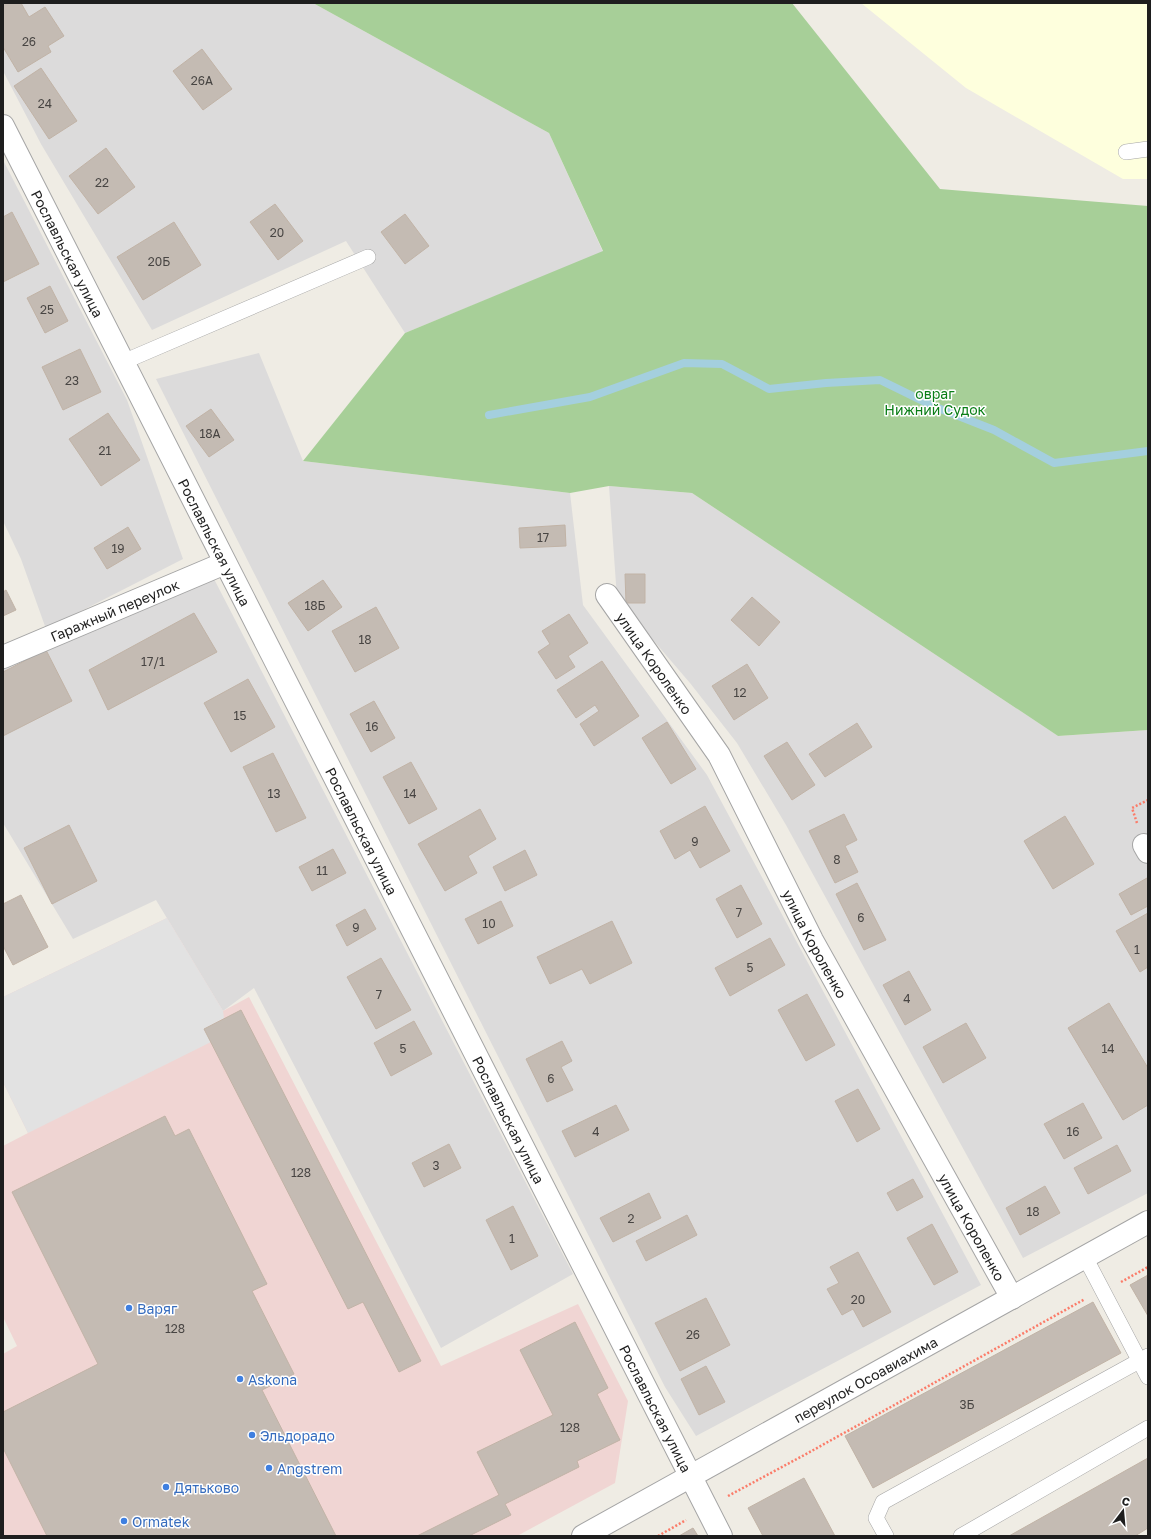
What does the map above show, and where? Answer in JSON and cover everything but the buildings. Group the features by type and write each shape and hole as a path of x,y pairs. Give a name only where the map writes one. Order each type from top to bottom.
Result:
{"street":[{"name":"Рославльская улица","path":"3,126 721,1536"},
{"name":"Гаражный переулок","path":"3,657 225,563"},
{"name":"улица Короленко","path":"607,596 719,755 812,940 1012,1298"},
{"name":"переулок Осоавиахима","path":"583,1536 1148,1222"}],"lane":[{"path":"1126,152 1148,149"},
{"path":"123,362 368,257"},
{"path":"1085,1257 1102,1290 1144,1358 1148,1376"},
{"path":"886,1536 876,1518 883,1502 1144,1358"},
{"path":"961,1536 1148,1428"}],"path":[{"path":"658,1536 707,1507 808,1453 1102,1290 1132,1277 1148,1267"}],"shaded area":[{"path":"3,3 313,3 549,133 603,252 405,333 346,241 152,330 41,144 3,71"},
{"path":"861,3 1148,3 1148,179 1123,179 966,88"},
{"path":"3,160 127,400 183,559 46,629 21,559 3,521"},
{"path":"259,353 303,461 570,493 583,605 707,775 981,1285 696,1436 665,1387 156,379"},
{"path":"609,486 692,493 1058,736 1148,730 1148,1193 1023,1258 786,825 737,743 690,683 617,598"},
{"path":"214,579 573,1274 441,1348 254,988 223,1011 156,900 73,939 3,823 3,662"},
{"path":"167,918 223,1011 249,997 441,1366 578,1304 628,1401 615,1483 517,1536 3,1536 3,1354 17,1346 3,1317 3,1146 28,1133 3,1082 3,997"},
{"path":"167,918 223,1011 224,1018 204,1029 211,1042 28,1133 3,1082 3,997"}],"green space":[{"name":"овраг Нижний Судок","path":"313,3 792,3 940,189 1148,206 1148,730 1058,736 692,493 609,486 570,493 303,461 405,333 603,251 549,133"}],"waterway":[{"path":"489,415 590,397 684,363 722,364 769,389 826,383 880,380 933,406 994,430 1054,463 1148,451"}],"place":[{"name":"Варяг","path":"129,1308"},
{"name":"Askona","path":"240,1379"},
{"name":"Эльдорадо","path":"252,1435"},
{"name":"Angstrem","path":"269,1468"},
{"name":"Дятьково","path":"166,1487"},
{"name":"Ormatek","path":"124,1521"}]}
